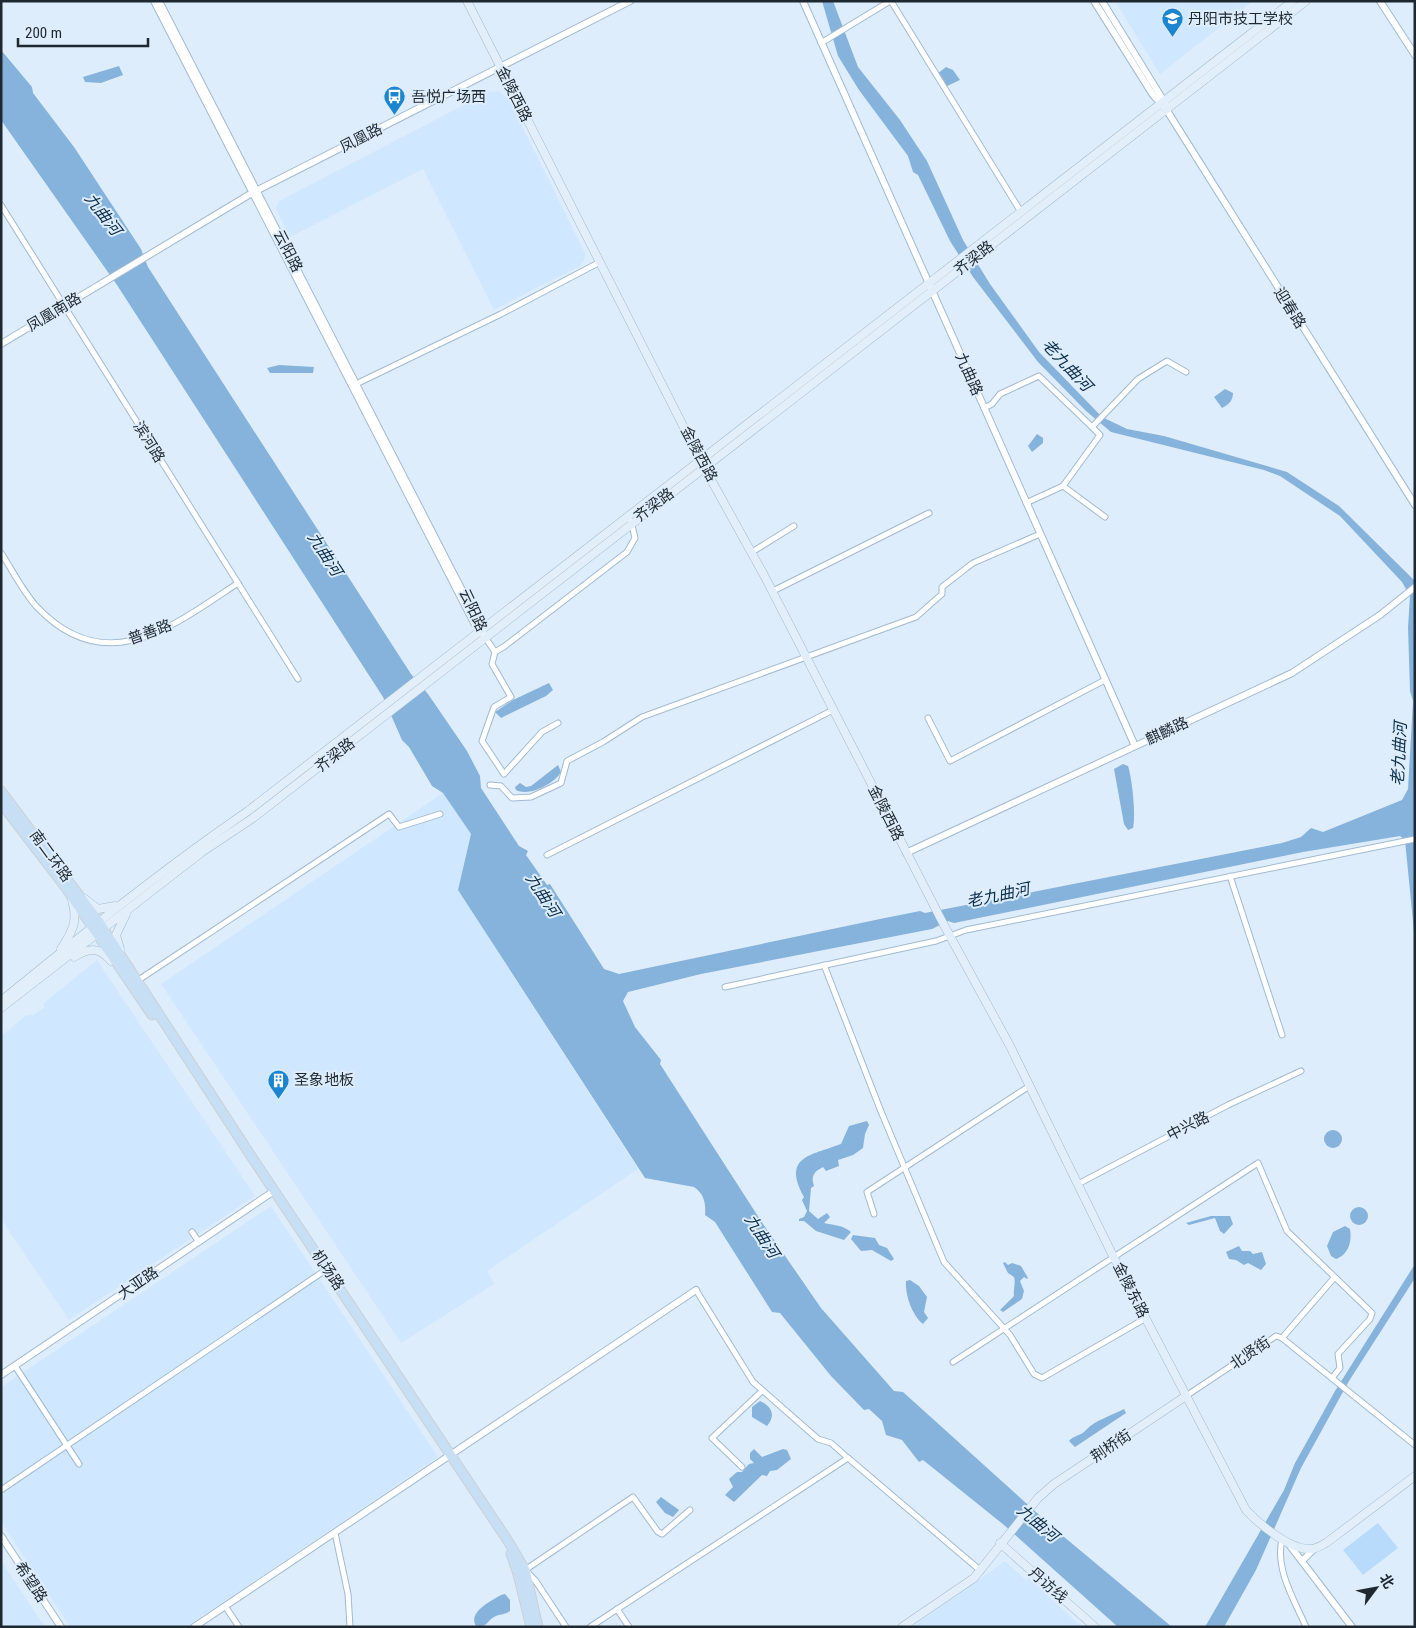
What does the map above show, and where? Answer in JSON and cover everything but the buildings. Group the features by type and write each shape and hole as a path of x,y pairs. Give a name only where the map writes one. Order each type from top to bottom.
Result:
{"main road":[{"name":"金陵西路","path":"466,1 702,464 752,552 950,936"},
{"name":"齐梁路","path":"1,1008 55,962 128,905 197,846 376,718 483,632 1060,187 1293,1"},
{"name":"齐梁路","path":"1164,104 1306,1"},
{"name":"齐梁路","path":"974,253 1021,212 1060,187"},
{"name":"南二环路","path":"1,791 98,928"},
{"name":"南二环路","path":"1,803 74,894"},
{"path":"74,894 98,909 128,905"},
{"path":"55,962 75,927 74,894"},
{"path":"128,905 116,935 132,979"},
{"name":"机场路","path":"98,928 449,1457 511,1555 531,1627"},
{"path":"950,936 1010,1046 1028,1087 1078,1184"},
{"path":"55,962 92,949 106,954 132,979"},
{"name":"齐梁路","path":"1,1000 55,962"},
{"name":"金陵东路","path":"1078,1184 1114,1258 1237,1496 1258,1523 1282,1539"},
{"name":"荆桥街","path":"1002,1541 1038,1498 1054,1484 1186,1396"},
{"name":"机场路","path":"449,1457 508,1541 525,1570 538,1627"},
{"path":"1282,1539 1307,1549 1314,1549 1326,1543 1415,1476"},
{"path":"902,1627 981,1571 1002,1541"},
{"name":"丹访线","path":"1002,1541 1095,1627"}],"street":[{"name":"云阳路","path":"154,1 483,632"},
{"name":"云阳路","path":"159,1 254,192"},
{"name":"凤凰路","path":"254,192 630,1"},
{"name":"九曲路","path":"802,1 1134,746"},
{"path":"821,43 890,1 1021,212"},
{"name":"迎春路","path":"1094,1 1164,104"},
{"name":"迎春路","path":"1102,1 1164,104 1415,505"},
{"path":"1380,1 1415,55"},
{"name":"凤凰南路","path":"1,344 254,192"},
{"name":"滨河路","path":"1,205 298,679"},
{"path":"354,385 501,314 600,262"},
{"path":"1093,426 1138,379 1168,361 1186,372"},
{"path":"984,408 992,404 1000,394 1039,376 1093,426 1100,435 1096,443 1062,486 1026,503"},
{"path":"1062,486 1104,517"},
{"path":"772,592 929,513"},
{"path":"504,774 482,741 494,707 511,697 492,664 495,652 627,552 635,538 630,519"},
{"path":"752,552 794,526"},
{"path":"490,785 501,786 512,798 531,797 561,783 567,761 603,742 642,717 916,617 942,594 942,587 974,563 1040,534"},
{"name":"普善路","path":"1,553 36,606 50,620 87,639 105,642 126,643 163,630 238,583"},
{"name":"麒麟路","path":"906,853 1292,673 1380,615 1415,587"},
{"path":"483,632 495,652"},
{"path":"928,718 950,761 1105,680"},
{"path":"546,855 833,710"},
{"path":"501,786 504,774 542,732 558,723"},
{"path":"132,979 389,814 399,827 440,814"},
{"path":"725,987 936,941 966,930 1415,839"},
{"path":"1230,876 1282,1035"},
{"path":"824,966 904,1169 944,1262 1022,1352 1034,1374 1042,1378 1146,1318"},
{"name":"中兴路","path":"1078,1184 1228,1105 1301,1071"},
{"path":"874,1214 867,1192 1028,1087"},
{"path":"953,1362 1258,1163 1288,1231 1372,1313 1370,1319 1338,1354 1340,1368 1334,1380"},
{"name":"大亚路","path":"1,1375 272,1192"},
{"path":"192,1232 198,1242"},
{"path":"1,1490 325,1271"},
{"path":"1282,1338 1334,1278"},
{"path":"194,1627 696,1290 752,1382 818,1439 831,1443 981,1571"},
{"name":"北贤街","path":"1186,1396 1276,1336 1282,1338 1415,1444"},
{"path":"15,1366 79,1464"},
{"path":"742,1467 712,1438 762,1391"},
{"path":"590,1627 848,1458"},
{"path":"566,1627 535,1580 525,1570 633,1497 658,1532 662,1534 690,1510"},
{"path":"335,1533 348,1594 350,1627"},
{"name":"希望路","path":"1,1536 61,1627"},
{"path":"1282,1539 1302,1561 1352,1627"},
{"path":"1282,1539 1279,1551 1281,1570 1306,1627"},
{"path":"1302,1561 1314,1549"},
{"path":"225,1606 238,1627"},
{"path":"618,1609 629,1627"}],"shaded area":[{"name":"丹阳市技工学校","path":"1115,1 1253,1 1160,74"},
{"path":"499,91 509,100 585,253 584,260 580,266 494,310 423,169 290,237 276,209 279,201 489,92"},
{"path":"443,793 471,834 458,890 638,1169 487,1271 494,1284 401,1343 161,984"},
{"path":"97,960 255,1196 69,1320 1,1219 1,1036 27,1015 33,1015 45,1007 43,1004"},
{"path":"271,1206 438,1457 186,1627 70,1627 1,1522 1,1387"},
{"path":"1378,1523 1398,1548 1363,1575 1343,1550"},
{"path":"1,1561 45,1627 1,1627"},
{"path":"1005,1561 1026,1580 1029,1578 1082,1627 912,1627"}],"water":[{"name":"九曲河","path":"822,1 833,1 858,67 900,120 927,161 963,240 990,284 1039,352 1102,417 1127,429 1164,436 1287,472 1339,506 1415,581 1415,942 1405,840 1400,836 1303,852 954,923 948,921 932,929 701,974 628,992 623,1001 635,1027 661,1060 660,1064 761,1221 821,1308 894,1391 903,1392 1057,1531 1172,1627 1118,1627 1004,1525 923,1460 919,1462 902,1440 886,1435 882,1421 869,1409 864,1410 831,1376 780,1313 772,1312 715,1222 705,1215 704,1199 700,1193 694,1187 645,1178 458,890 471,834 443,793 432,786 409,747 402,740 383,697 117,285 1,120 1,50 32,87 33,93 74,147 141,249 148,267 411,674 428,694 467,751 480,776 481,788 519,846 528,851 526,855 547,885 550,884 604,969 619,974 920,911 925,913 1282,843 1301,837 1311,828 1323,832 1402,800 1408,789 1413,701 1410,691 1408,627 1410,596 1402,582 1340,516 1280,476 1264,470 1111,432 1086,411 1038,362 973,277 950,241 918,175 913,172 908,156 859,90 838,56"},
{"path":"119,66 123,75 101,83 85,82 83,77"},
{"path":"946,67 953,70 960,80 945,87 937,74"},
{"path":"279,365 314,367 313,373 270,373 267,368"},
{"path":"1225,389 1233,393 1233,396 1230,402 1222,408 1214,397"},
{"path":"1037,434 1043,438 1043,443 1032,452 1028,446"},
{"path":"549,683 553,690 546,696 501,718 495,712 513,700"},
{"path":"1123,764 1128,766 1133,797 1133,828 1128,830 1124,824 1114,769"},
{"path":"558,765 561,772 558,777 547,785 528,792 516,790 515,787 520,783 526,787 531,786"},
{"path":"867,1121 869,1125 865,1134 863,1148 853,1155 838,1160 839,1166 826,1171 823,1167 817,1171 813,1177 814,1186 811,1188 809,1211 818,1219 827,1213 830,1217 824,1223 841,1227 851,1232 844,1240 816,1231 804,1221 799,1221 807,1211 802,1200 804,1197 796,1173 798,1165 810,1155 841,1144 849,1126"},
{"path":"1333,1130 1339,1133 1342,1139 1339,1145 1333,1148 1327,1145 1324,1139 1327,1133"},
{"path":"1359,1207 1365,1210 1368,1216 1365,1222 1359,1225 1353,1222 1350,1216 1353,1210"},
{"path":"1211,1216 1230,1216 1233,1224 1224,1234 1220,1231 1215,1218 1189,1225 1186,1223"},
{"path":"1345,1226 1350,1229 1349,1247 1344,1254 1336,1259 1331,1256 1327,1246 1333,1232"},
{"path":"853,1235 875,1238 879,1245 887,1248 894,1259 891,1261 872,1250 861,1251 851,1239"},
{"path":"1239,1246 1242,1251 1250,1251 1253,1254 1262,1252 1266,1264 1261,1270 1248,1263 1244,1265 1236,1260 1229,1259 1226,1252"},
{"path":"1005,1262 1008,1265 1012,1263 1021,1266 1028,1278 1024,1277 1020,1281 1024,1291 1022,1299 1003,1312 1000,1310 1014,1296 1015,1284 1014,1277 1008,1273 1003,1263"},
{"path":"1415,1264 1415,1278 1349,1381 1301,1468 1256,1570 1224,1627 1205,1627 1284,1490 1295,1463 1335,1391"},
{"path":"910,1280 919,1286 927,1297 924,1312 928,1318 923,1324 913,1310 908,1298 906,1281"},
{"path":"760,1401 770,1409 772,1415 767,1426 752,1417 752,1407"},
{"path":"1124,1409 1126,1413 1075,1447 1069,1441 1094,1423"},
{"path":"754,1449 762,1457 783,1449 787,1450 791,1459 777,1470 770,1471 767,1476 762,1475 734,1502 725,1495 733,1487 729,1479 737,1472 742,1472 749,1464 754,1463 750,1459 750,1453"},
{"path":"661,1497 679,1510 673,1517 665,1513 656,1502"},
{"path":"505,1594 510,1600 510,1611 494,1617 483,1626 477,1627 474,1622 477,1612 486,1604"}],"place":[{"name":"丹阳市技工学校","path":"1172,38"},
{"name":"吾悦广场西","path":"395,116"},
{"name":"圣象地板","path":"278,1099"}],"water label":[{"name":"老九曲河","path":"1067,365"},
{"name":"老九曲河","path":"1399,754"},
{"name":"老九曲河","path":"998,895"}]}
